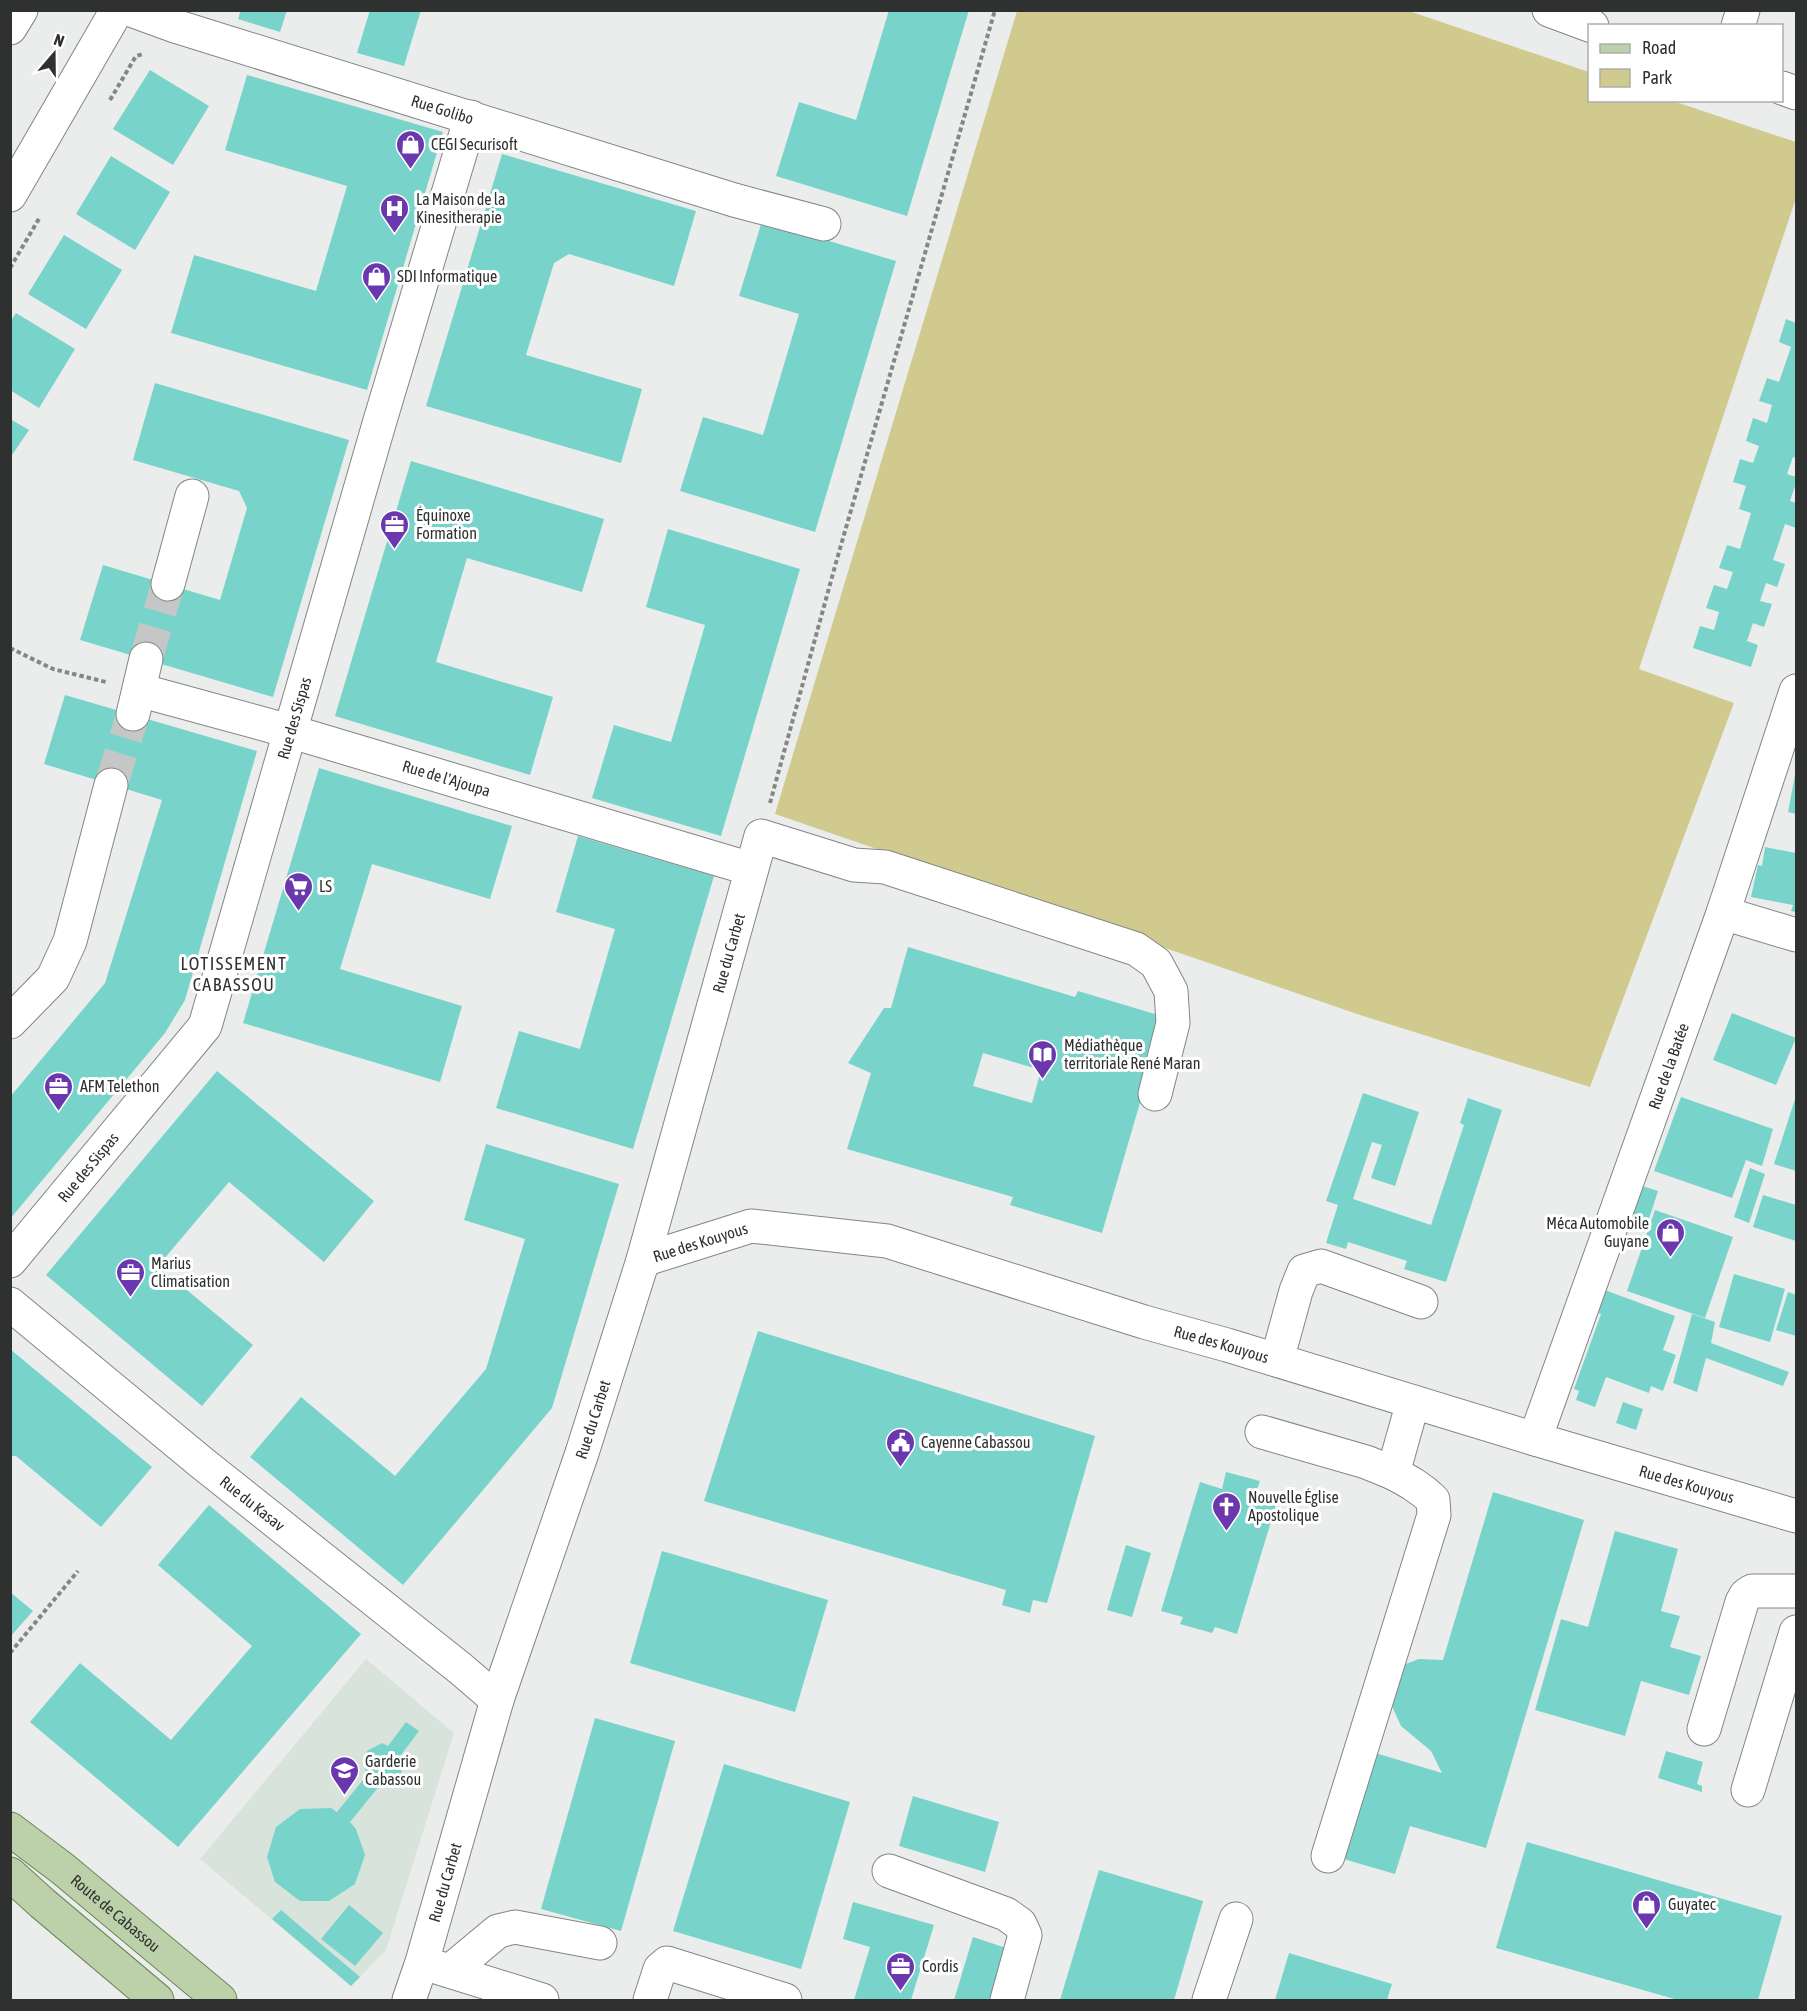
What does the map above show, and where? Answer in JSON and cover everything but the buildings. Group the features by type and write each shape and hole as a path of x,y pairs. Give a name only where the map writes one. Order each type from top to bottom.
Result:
{"main road":[{"name":"Route de Cabassou","path":"10,1829 63,1869 219,2001"},
{"path":"10,1874 156,2001"}],"street":[{"path":"10,28 21,10"},
{"path":"10,195 117,10"},
{"name":"Rue Golibo","path":"131,10 175,26 734,200 824,224"},
{"path":"1549,10 1588,25"},
{"name":"Rue des Sispas","path":"10,1262 205,1026 289,731 471,117"},
{"path":"168,584 192,496"},
{"name":"Rue de l'Ajoupa","path":"140,688 751,869"},
{"name":"Rue de la Batée","path":"1535,1439 1723,913 1795,698"},
{"path":"10,1022 53,978 70,941 111,785"},
{"path":"761,836 854,865 885,867 1136,949 1156,963 1171,991 1173,1023 1155,1094"},
{"name":"Rue du Carbet","path":"409,2000 436,1967 497,1700 582,1453 643,1260 761,836"},
{"path":"1723,913 1797,935"},
{"name":"Rue des Kouyous","path":"643,1260 751,1226 887,1241 1144,1322 1797,1516"},
{"path":"1277,1360 1296,1291 1305,1270 1321,1266 1421,1302"},
{"name":"Rue du Kasav","path":"10,1304 201,1463 497,1700"},
{"path":"1393,1473 1413,1402"},
{"path":"1262,1432 1366,1462 1412,1482 1433,1500 1434,1515 1328,1856"},
{"path":"1704,1729 1746,1595 1752,1591 1797,1591"},
{"path":"1748,1790 1797,1632"},
{"path":"889,1871 1006,1914 1020,1924 1025,1935 1007,2001"},
{"path":"1209,2001 1236,1919"},
{"path":"436,1967 498,1931 515,1927 600,1943"},
{"path":"650,2001 660,1969 667,1963 786,2001"},
{"path":"436,1967 542,2001"}],"path":[{"path":"761,836 837,559 995,10"},
{"path":"106,106 136,56 146,53"},
{"path":"10,268 46,208"},
{"path":"10,648 53,669 140,688"},
{"path":"10,1653 78,1571"}],"shaded area":[{"name":"Garderie Cabassou","path":"366,1659 454,1733 386,1950 351,1986 200,1859"}],"green space":[{"path":"1017,11 1409,11 1588,72 1588,102 1676,102 1796,142 1796,198 1639,669 1734,703 1590,1087 1360,1015 775,814"}],"tunnel":[{"path":"146,659 168,584"},
{"path":"111,785 133,714"}],"place":[{"name":"CEGI Securisoft","path":"410,170"},
{"name":"La Maison de la Kinesitherapie","path":"395,234"},
{"name":"SDI Informatique","path":"376,302"},
{"name":"Équinoxe Formation","path":"395,550"},
{"name":"LS","path":"298,912"},
{"name":"Médiathèque territoriale René Maran","path":"1043,1080"},
{"name":"AFM Telethon","path":"59,1112"},
{"name":"Méca Automobile Guyane","path":"1670,1258"},
{"name":"Marius Climatisation","path":"130,1298"},
{"name":"Cayenne Cabassou","path":"900,1468"},
{"name":"Nouvelle Église Apostolique","path":"1227,1532"},
{"name":"Garderie Cabassou","path":"344,1796"},
{"name":"Guyatec","path":"1647,1930"},
{"name":"Cordis","path":"901,1992"}],"district":[{"name":"LOTISSEMENT CABASSOU","path":"234,974"}]}
